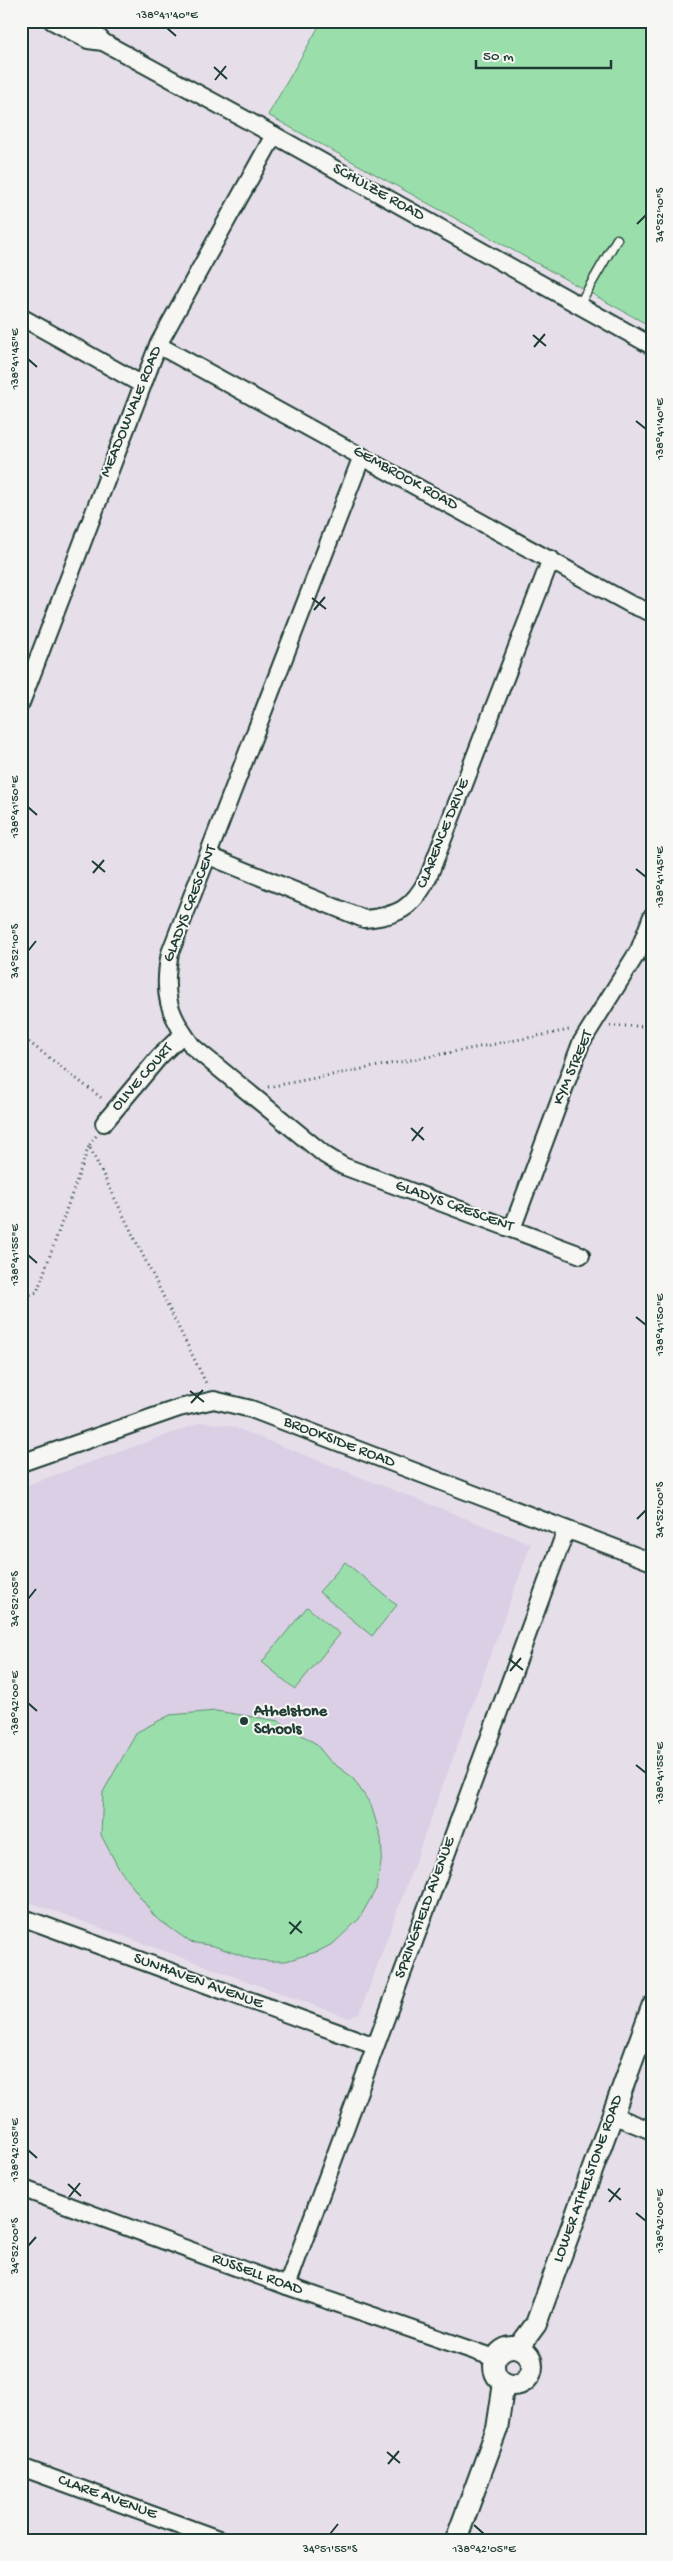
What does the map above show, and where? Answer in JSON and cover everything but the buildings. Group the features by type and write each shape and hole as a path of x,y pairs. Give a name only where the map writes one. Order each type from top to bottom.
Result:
{"street":[{"name":"SCHULZE ROAD","path":"52,21 88,40 103,42"},
{"name":"SCHULZE ROAD","path":"85,21 103,42 652,346"},
{"name":"MEADOWVALE ROAD","path":"21,703 141,384 158,345 274,135"},
{"path":"21,317 141,384"},
{"name":"GEMBROOK ROAD","path":"158,345 630,604 652,613"},
{"name":"GLADYS CRESCENT","path":"362,456 170,953 165,978 168,1005 176,1025 192,1047 342,1166 581,1255"},
{"name":"CLARENCE DRIVE","path":"209,856 364,919 382,918 404,910 418,897 428,878 551,559"},
{"name":"KYM STREET","path":"512,1229 581,1043 639,950 652,916"},
{"name":"OLIVE COURT","path":"104,1123 159,1057 183,1034"},
{"name":"BROOKSIDE ROAD","path":"21,1462 179,1408 214,1400 251,1409 652,1562"},
{"name":"SPRINGFIELD AVENUE","path":"287,2286 566,1530"},
{"name":"SUNHAVEN AVENUE","path":"21,1917 375,2046"},
{"name":"LOWER ATHELSTONE ROAD","path":"519,2348 536,2324 652,2007"},
{"path":"612,2115 652,2131"},
{"name":"RUSSELL ROAD","path":"21,2188 287,2286 495,2358"},
{"path":"507,2347 519,2348 531,2358 532,2371 523,2382 513,2385 504,2383 495,2372 495,2358 507,2347"},
{"path":"456,2540 498,2429 504,2383"},
{"name":"CLARE AVENUE","path":"21,2467 221,2540"}],"lane":[{"path":"579,306 617,239"}],"path":[{"path":"248,1091 592,1026 652,1026"},
{"path":"21,1036 116,1109"},
{"path":"21,1298 37,1292 89,1146 104,1123"},
{"path":"89,1146 214,1400"}],"shaded area":[{"name":"Athelstone Schools","path":"203,1422 231,1426 531,1544 360,2013 349,2018 21,1899 21,1487"}],"green space":[{"path":"322,21 652,21 652,327 268,115"},
{"path":"345,1562 397,1605 372,1636 319,1592"},
{"path":"307,1607 340,1634 295,1689 262,1662"},
{"path":"216,1711 279,1721 315,1743 330,1761 352,1777 371,1805 381,1838 382,1856 376,1889 359,1919 334,1943 319,1951 286,1961 268,1961 251,1959 214,1946 190,1942 155,1917 118,1867 101,1835 103,1792 137,1732 170,1715"}],"place":[{"name":"Athelstone Schools","path":"244,1721"}]}
